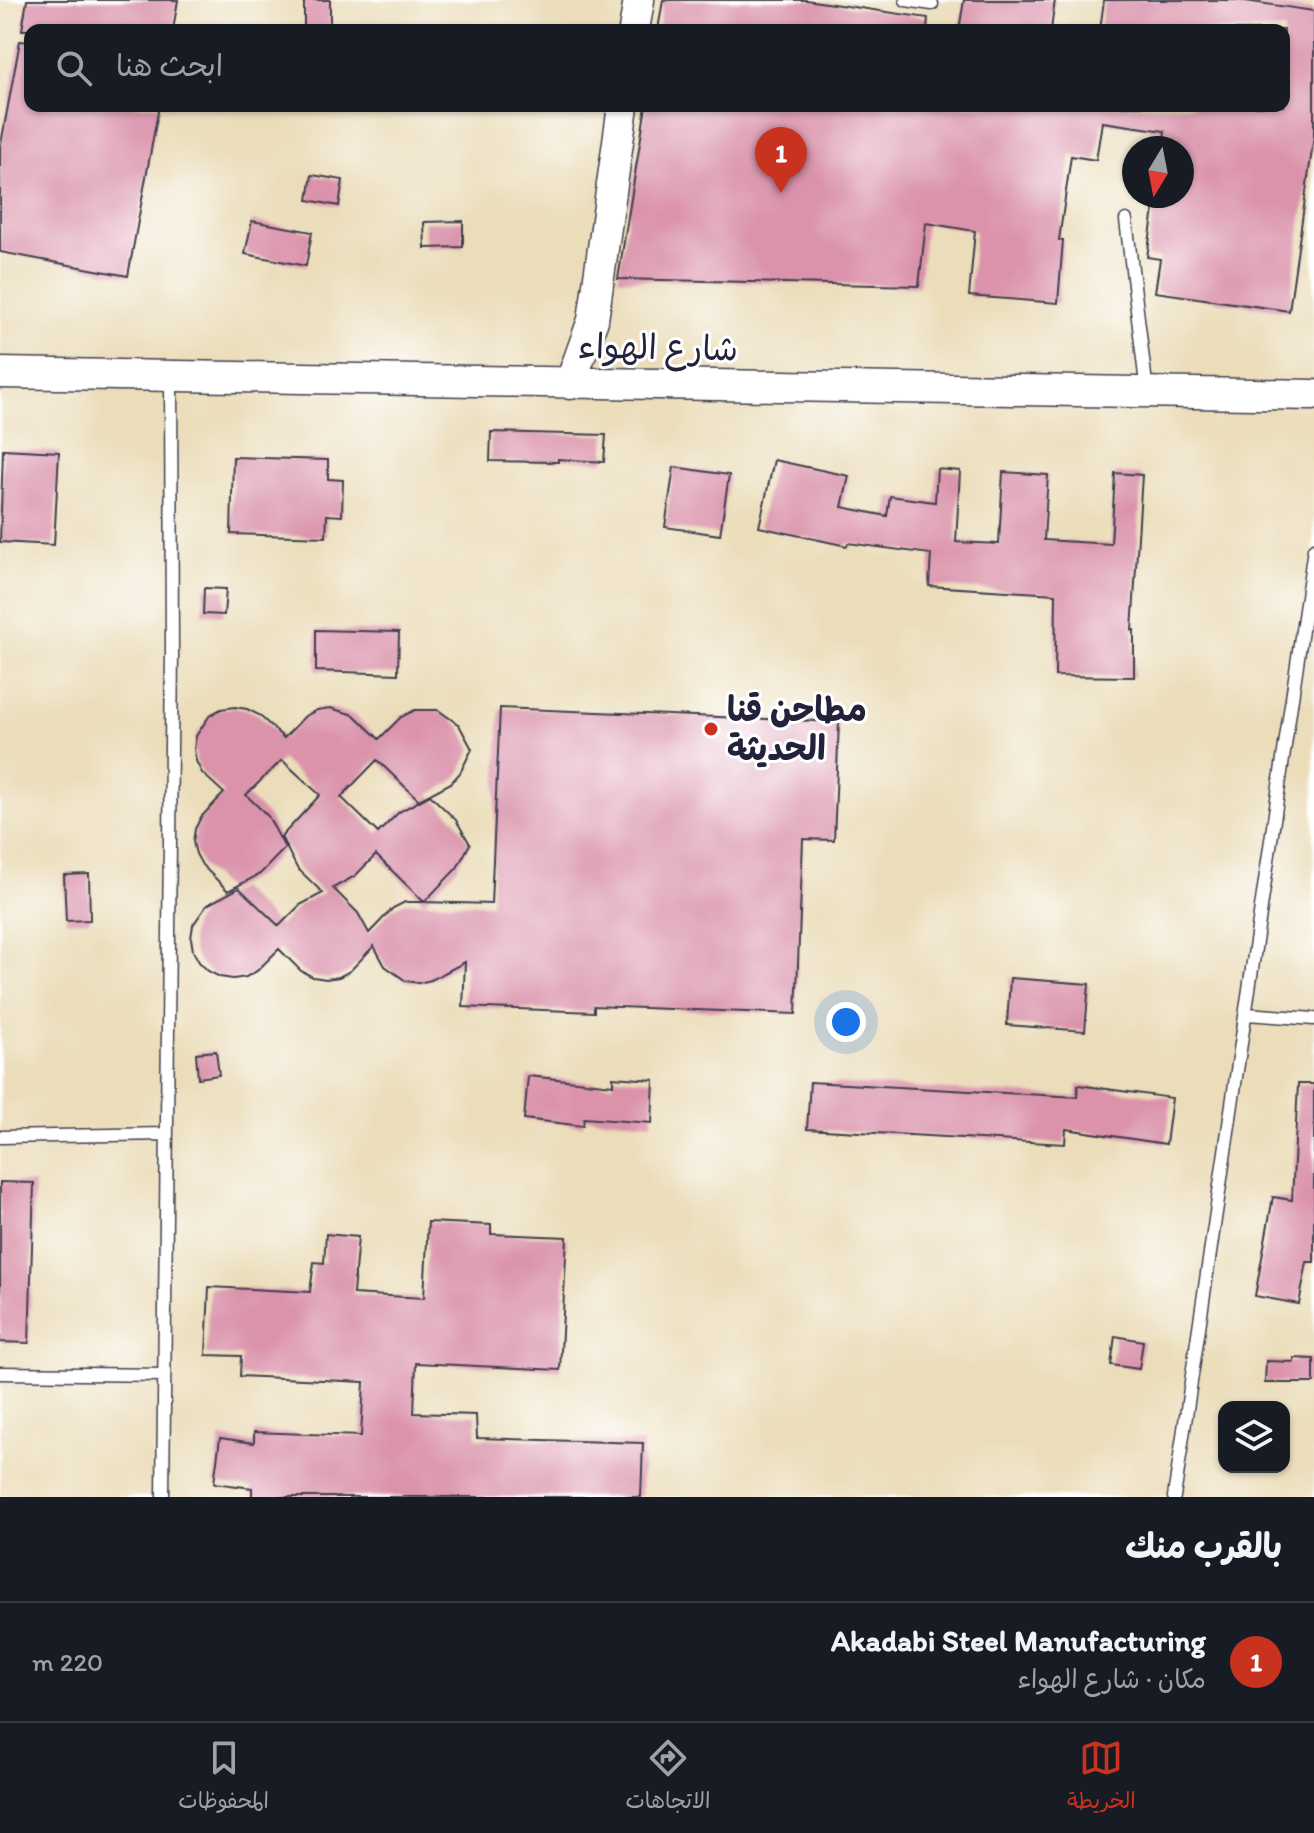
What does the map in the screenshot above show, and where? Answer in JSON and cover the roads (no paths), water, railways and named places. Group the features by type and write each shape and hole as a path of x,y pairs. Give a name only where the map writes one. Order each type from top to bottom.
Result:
{"street":[{"path":"635,24 639,0"},
{"path":"570,384 593,320 622,112"},
{"name":"شارع الهواء","path":"0,373 1314,395"}],"lane":[{"path":"906,0 932,4"},
{"path":"1126,220 1147,392"},
{"path":"163,1497 172,653 171,376"},
{"path":"1174,1497 1314,549"},
{"path":"1247,1014 1314,1019"},
{"path":"0,1137 167,1134"},
{"path":"0,1373 164,1375"}],"place":[{"name":"Akadabi Steel Manufacturing","path":"781,193"},
{"name":"مطاحن قنا الحديثة","path":"711,729"}]}
